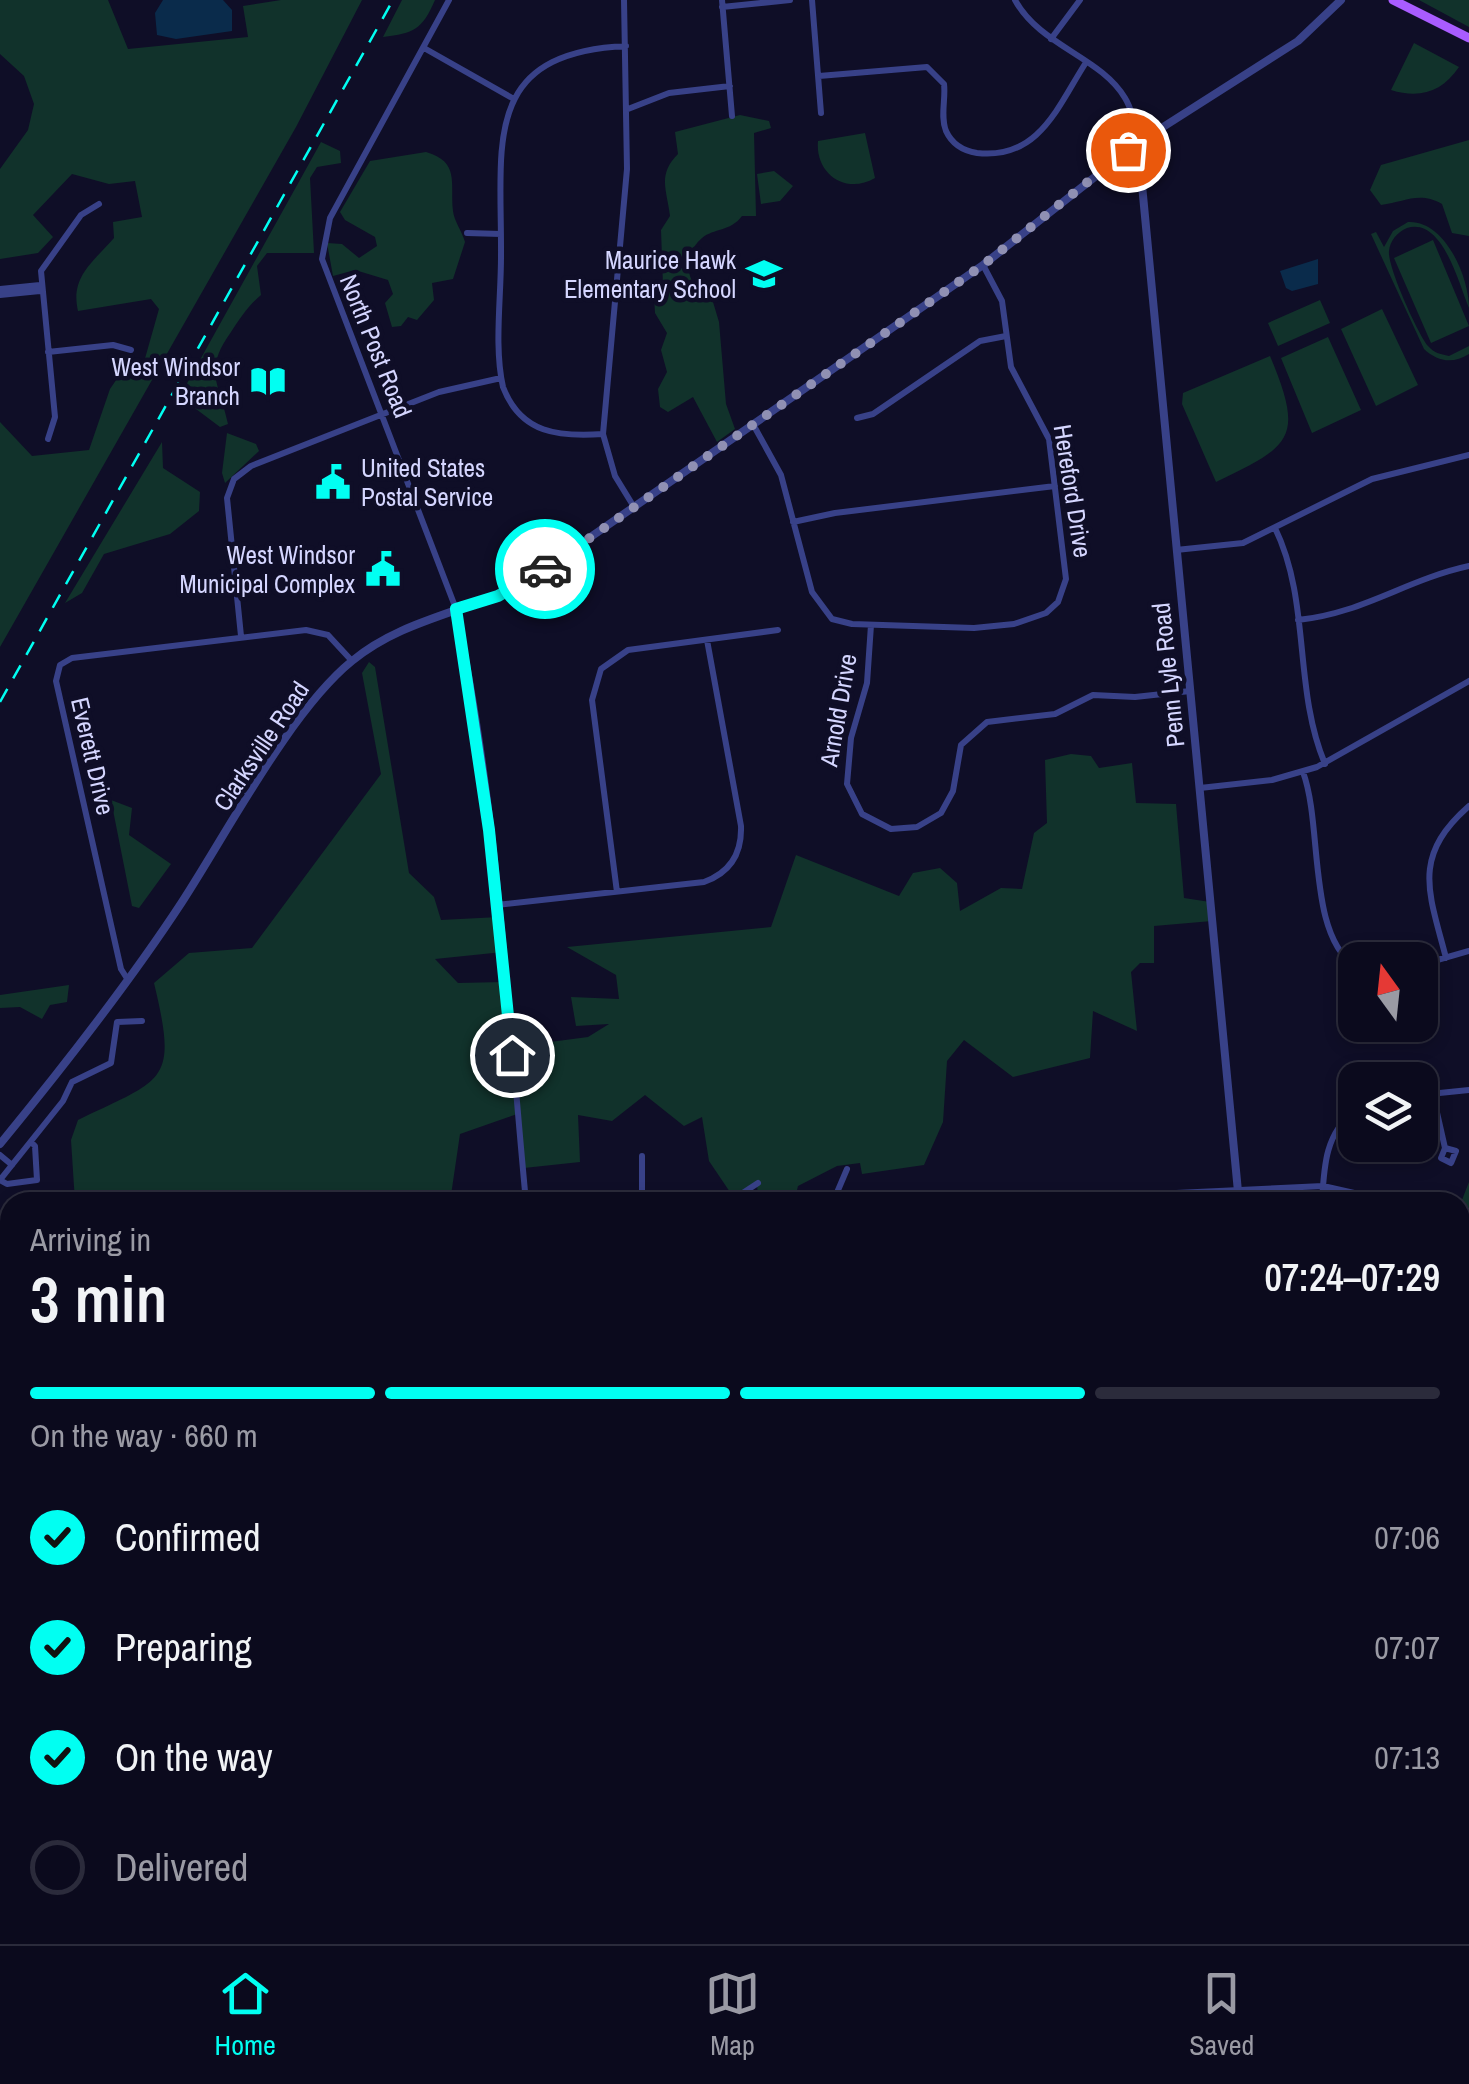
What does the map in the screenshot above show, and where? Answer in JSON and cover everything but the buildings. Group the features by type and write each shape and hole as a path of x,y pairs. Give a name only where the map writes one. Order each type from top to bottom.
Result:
{"main road":[{"path":"1393,0 1468,36"}],"street":[{"name":"North Post Road","path":"449,0 330,218 322,248 327,279 384,413 456,609 475,720 497,905 525,1192"},
{"path":"624,0 628,109 625,198 603,434 614,476 634,507"},
{"path":"732,116 722,4 790,0"},
{"path":"812,0 822,113"},
{"path":"1015,0 1031,22 1125,97 1138,143"},
{"path":"1052,39 1080,0"},
{"name":"Clarksville Road","path":"0,1144 128,980 309,707 352,661 394,632 516,588 983,265 1138,143 1298,41 1341,0"},
{"path":"603,434 560,436 531,426 512,405 501,378 502,142 514,98 535,72 561,56 626,46"},
{"path":"424,48 514,98"},
{"path":"820,76 917,66 932,70 944,84 944,124 950,137 965,150 990,153 1021,146 1048,126 1085,64"},
{"path":"628,109 669,93 730,86"},
{"name":"Penn Lyle Road","path":"1138,143 1238,1191"},
{"path":"48,440 56,417 40,288 48,256 81,215 99,204"},
{"path":"467,233 502,234"},
{"name":"Hereford Drive","path":"793,522 812,592 820,608 832,619 871,625 974,628 1014,624 1046,613 1058,602 1066,579 1046,429 1016,379 1000,292 983,265"},
{"path":"0,292 40,288"},
{"path":"857,418 873,414 980,341 1006,336"},
{"path":"48,352 113,345 130,350"},
{"path":"241,636 226,501 234,479 251,466 384,413 456,386 501,378"},
{"path":"754,426 776,462 793,522 835,512 1055,486"},
{"path":"1176,550 1243,543 1390,472 1469,454"},
{"path":"1275,528 1292,567 1309,722 1326,764"},
{"path":"1298,620 1344,614 1416,580 1469,566"},
{"name":"Arnold Drive","path":"871,625 867,684 851,738 846,784 862,814 891,829 917,828 941,813 954,791 961,745 986,722 1055,714 1093,695 1136,697 1190,691"},
{"name":"Everett Drive","path":"128,980 110,922 56,673 72,658 317,630 332,638 352,661"},
{"path":"617,892 592,700 594,683 606,662 620,653 778,630"},
{"path":"497,905 704,882 725,871 738,852 741,834 729,747 707,640"},
{"path":"1200,788 1254,783 1326,764 1426,702 1469,681"},
{"path":"1303,772 1314,806 1326,927 1338,952"},
{"path":"1446,958 1428,871 1438,840 1469,806"},
{"path":"1438,960 1469,952"},
{"path":"30,1142 35,1146 37,1180 7,1184 0,1180 72,1082 111,1063 117,1022 142,1020"},
{"path":"1438,1094 1469,1090"},
{"path":"1438,1117 1445,1148"},
{"path":"1323,1192 1331,1138 1338,1130"},
{"path":"0,1155 12,1165"},
{"path":"642,1156 642,1192"},
{"path":"837,1192 847,1169"},
{"path":"744,1192 758,1183"},
{"path":"1207,1192 1323,1186 1350,1192"}],"green space":[{"path":"0,0 108,0 128,49 248,37 243,6 281,0 362,0 296,127 0,647 0,422 32,456 89,450 110,389 125,367 144,362 159,309 151,299 78,311 80,279 114,238 113,222 142,217 135,181 109,184 72,174 33,215 53,237 38,253 0,259 0,169 28,130 34,104 24,76 0,54"},
{"path":"402,0 435,0 416,28 383,37"},
{"path":"1419,0 1469,0 1469,27"},
{"path":"1414,43 1459,67 1430,91 1411,94 1391,90"},
{"path":"740,115 769,121 771,128 754,133 756,216 742,216 732,225 702,238 689,258 692,281 702,293 710,292 719,322 726,404 735,429 717,442 693,397 668,412 660,407 658,389 667,372 661,350 667,333 655,313 654,295 663,285 661,230 670,216 665,176 678,154 675,132"},
{"path":"865,133 875,178 853,184 834,178 822,163 818,141"},
{"path":"1469,140 1469,236 1452,233 1442,204 1434,200 1419,198 1381,205 1370,190 1381,165"},
{"path":"321,142 340,151 341,163 317,167 310,178 314,253 267,253 257,266 261,295 241,317 217,357 216,377 228,424 220,427 184,400 185,387"},
{"path":"426,152 449,167 454,215 465,242 453,279 432,283 434,300 417,320 408,317 401,326 392,327 385,303 393,294 388,280 355,270 333,276 327,243 342,244 359,258 377,246 375,237 345,220 340,212 370,161"},
{"path":"774,171 793,186 780,201 761,204 757,174"},
{"path":"1408,222 1433,230 1444,240 1465,281 1469,308 1448,255 1440,242 1420,227 1403,230 1391,244 1390,259 1398,284 1428,346 1449,356 1469,346 1469,354 1463,357 1446,360 1424,349 1371,234 1376,232 1384,247 1393,231"},
{"path":"1433,240 1469,326 1431,343 1394,258"},
{"path":"1320,300 1330,323 1278,346 1268,323"},
{"path":"1382,309 1418,385 1376,406 1341,329"},
{"path":"1328,337 1361,410 1312,433 1281,358"},
{"path":"1270,356 1287,406 1284,437 1261,459 1216,482 1182,404 1183,393"},
{"path":"227,433 256,444 259,451 225,483 222,473"},
{"path":"162,442 163,468 200,492 199,511 170,534 104,554 82,593 65,603"},
{"path":"369,662 375,667 409,873 434,897 441,920 499,917 503,952 435,959 458,983 504,982 512,1047 588,1037 609,1024 576,1026 571,997 619,999 616,975 567,947 771,927 796,855 899,896 913,873 940,868 957,883 960,911 1001,888 1022,889 1034,833 1047,823 1045,760 1071,754 1091,756 1099,768 1132,763 1136,803 1176,804 1184,898 1210,902 1212,921 1154,926 1154,963 1140,963 1131,972 1137,1031 1093,1011 1090,1058 1013,1077 964,1040 947,1061 943,1122 924,1165 862,1174 860,1163 837,1166 798,1186 796,1192 758,1192 757,1186 746,1192 730,1192 709,1161 702,1117 684,1126 645,1095 612,1121 578,1115 580,1162 524,1168 517,1114 460,1134 451,1192 74,1192 71,1140 78,1120 130,1095 158,1073 164,1041 154,983 189,953 252,948 381,774 362,673"},
{"path":"111,800 132,808 129,835 171,864 139,908 132,906"},
{"path":"69,985 67,1002 50,1005 42,1019 20,1007 0,1008 0,995"}],"water":[{"path":"163,0 223,0 232,10 232,31 176,39 157,35 155,13"},
{"path":"1318,259 1318,284 1292,291 1286,288 1280,271"}],"railway":[{"path":"0,702 393,0"}],"way so far":[{"path":"545,569 983,265 1128,150"}],"place":[{"name":"Maurice Hawk Elementary School","path":"764,274"},
{"name":"West Windsor Branch","path":"268,381"},
{"name":"United States Postal Service","path":"333,482"},
{"name":"West Windsor Municipal Complex","path":"383,569"}],"route":[{"path":"512,1055 489,830 456,609 516,588 545,569"}]}
